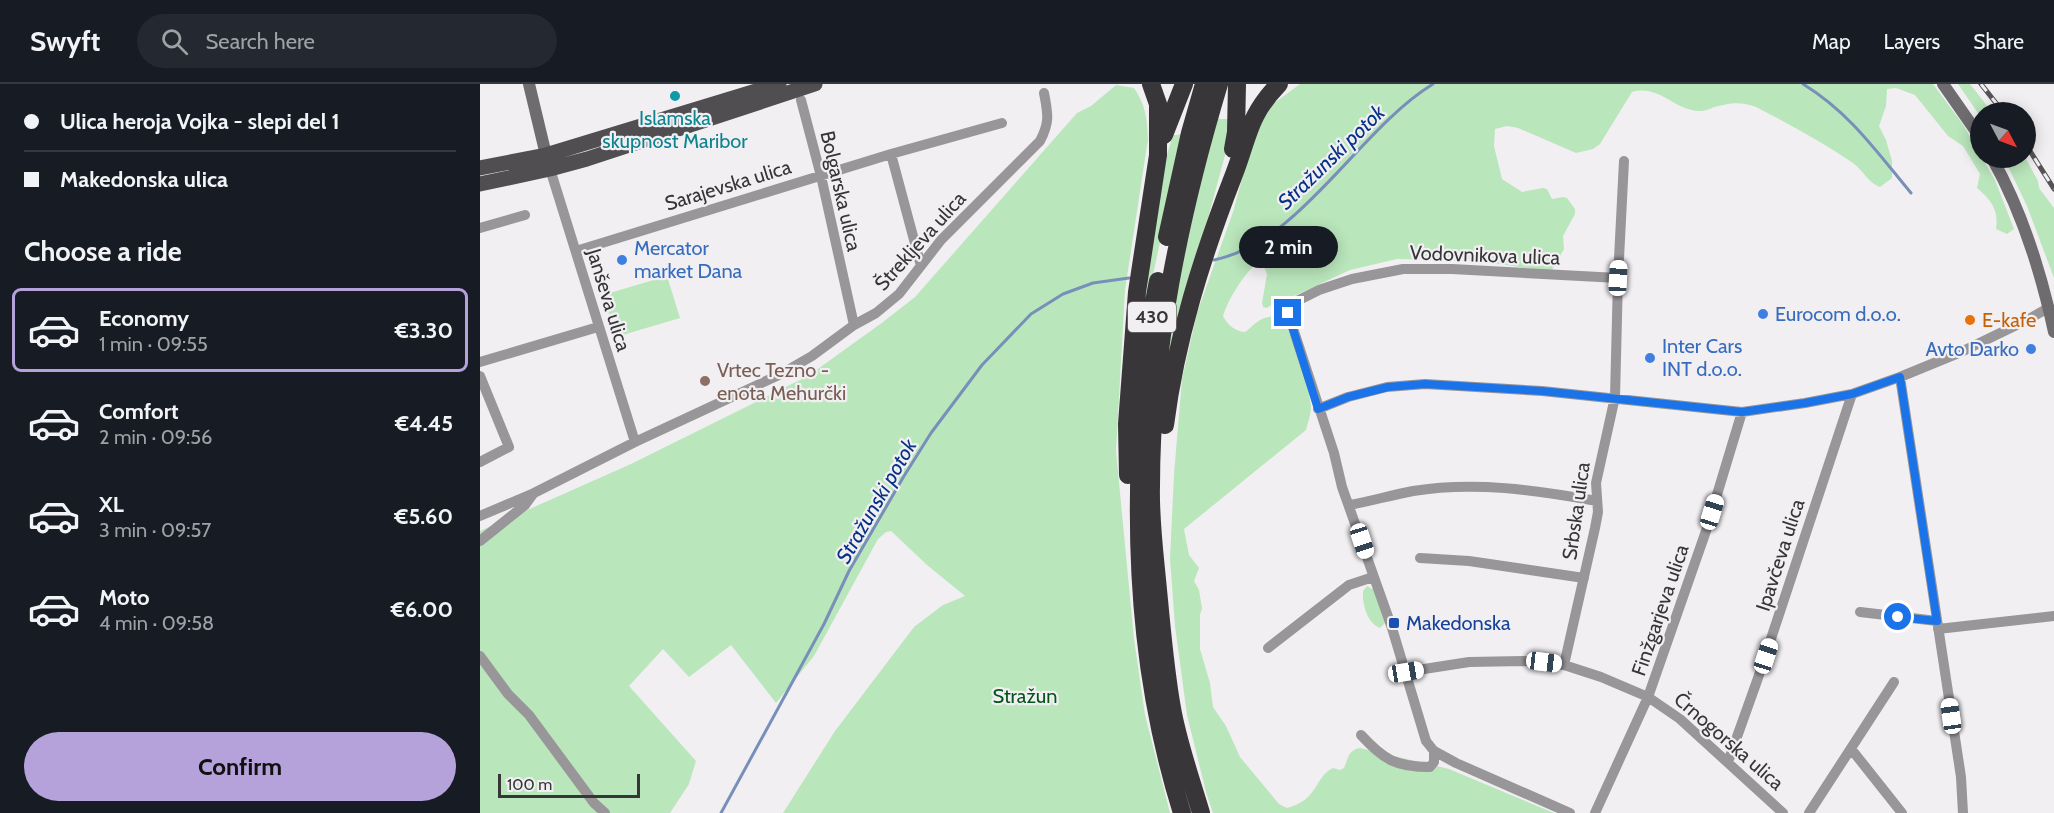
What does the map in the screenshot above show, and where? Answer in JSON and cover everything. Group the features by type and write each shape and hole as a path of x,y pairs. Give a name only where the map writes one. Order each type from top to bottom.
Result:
{"highway":[{"path":"1151,84 1158,104 1158,155"},
{"path":"1146,555 1130,527 1128,488 1127,424 1137,292 1158,155 1168,120 1184,84"},
{"name":"430","path":"1201,813 1172,710 1146,555 1138,489 1143,374 1156,293 1190,133 1204,84"},
{"name":"430","path":"1182,813 1171,777 1143,633 1146,555 1157,381 1166,308 1181,231 1219,84"},
{"path":"1224,198 1236,132 1237,84"},
{"path":"1146,555 1174,363 1189,307 1224,198 1255,113 1279,84"}],"main road":[{"path":"480,184 779,84"},
{"path":"480,168 587,159 815,84"}],"street":[{"path":"529,84 548,162"},
{"path":"1943,84 1970,123"},
{"name":"Štrekljeva ulica","path":"480,516 534,493 635,442 781,374 876,313 900,294 958,223 1040,141 1048,119 1044,93"},
{"name":"Bolgarska ulica","path":"801,100 821,176 854,325"},
{"name":"Sarajevska ulica","path":"576,251 891,154 1002,123"},
{"path":"891,154 921,266"},
{"name":"Srbska ulica","path":"1564,664 1595,528 1596,483 1615,397 1624,161"},
{"name":"Janševa ulica","path":"548,162 635,442"},
{"path":"1997,168 2020,216 2051,305 2054,332"},
{"path":"480,228 525,215"},
{"name":"Vodovnikova ulica","path":"1318,409 1290,322 1289,309 1293,303 1303,297 1352,279 1403,269 1618,278"},
{"path":"1570,813 1456,763 1434,751 1426,741 1406,672 1342,487 1334,453 1318,409 1348,397 1388,387 1416,385 1615,397 1709,410 1742,412 1852,394 1961,352 2030,320 2051,305"},
{"path":"480,362 598,327"},
{"path":"480,376 509,447 480,462"},
{"path":"1900,377 1961,777 1963,813"},
{"name":"Ipavčeva ulica","path":"1728,762 1852,394"},
{"name":"Finžgarjeva ulica","path":"1595,813 1648,697 1706,531 1742,412"},
{"path":"1350,505 1415,491 1492,487 1547,492 1597,501"},
{"path":"480,542 525,505 534,493"},
{"path":"1420,558 1469,561 1584,578"},
{"path":"1268,648 1349,585 1373,577"},
{"path":"1860,612 1938,625 2054,616"},
{"path":"480,656 508,694 529,715 594,803 605,813"},
{"name":"Črnogorska ulica","path":"1406,672 1469,662 1523,661 1564,664 1601,677 1648,697 1680,719 1784,813"},
{"path":"1809,813 1894,682"},
{"path":"1361,735 1382,756 1398,764 1430,767 1434,762 1434,751"},
{"path":"1852,750 1902,813"}],"green space":[{"path":"1300,84 1933,84 1970,137 1970,158 1963,146 1948,136 1915,95 1896,88 1887,89 1886,106 1879,126 1892,161 1892,178 1880,187 1872,183 1857,166 1841,155 1756,107 1735,103 1704,111 1691,110 1659,94 1632,92 1600,144 1593,149 1576,153 1518,128 1507,126 1495,129 1494,146 1502,179 1522,192 1547,189 1552,199 1567,198 1575,209 1575,214 1563,236 1564,249 1552,270 1478,261 1397,259 1350,270 1292,297 1280,299 1267,308 1263,307 1262,303 1267,274 1261,260 1233,293 1223,316 1232,327 1245,332 1259,321 1271,317 1283,323 1301,365 1311,407 1306,430 1184,529 1189,555 1199,568 1194,581 1199,590 1202,608 1200,649 1210,683 1213,707 1226,726 1240,757 1279,804 1287,808 1305,800 1327,772 1333,768 1340,770 1344,768 1351,753 1360,748 1449,769 1554,813 1213,813 1187,715 1175,626 1170,559 1182,379 1197,313 1233,212 1251,146 1273,104"},
{"path":"1958,84 1970,84 1984,102 1970,102"},
{"name":"Stražun","path":"1116,85 1134,88 1143,107 1148,132 1125,290 1116,451 1134,639 1145,715 1170,813 783,813 835,731 914,627 943,605 965,596 891,531 878,539 814,656 776,703 731,645 689,677 663,649 629,686 696,761 689,784 670,813 480,813 480,531 631,464 808,376 915,297 1077,113 1091,106"},
{"path":"1216,110 1219,119 1229,119 1227,148 1163,384 1172,308"},
{"path":"1184,132 1141,330 1161,174 1173,135"},
{"path":"1976,168 1988,168 1995,180 2014,229 2007,234 1996,229 1997,222 1993,206 1977,188 1980,174"},
{"path":"2009,168 2031,168 2039,188 2054,208 2054,278 2027,206"},
{"path":"667,276 680,318 616,337 603,295"},
{"path":"1367,586 1374,590 1385,623 1380,628 1375,626 1369,618 1363,602 1363,591"}],"waterway":[{"name":"Stražunski potok","path":"1214,260 1245,249 1274,231 1302,209 1379,128 1433,84"},
{"name":"Stražunski potok","path":"1803,84 1820,95 1849,120 1911,193"},
{"name":"Stražunski potok","path":"721,813 824,624 849,571 904,476 931,433 982,365 1031,314 1063,294 1093,283 1129,278"}],"railway":[{"path":"1981,84 1995,102"},
{"path":"2036,160 2054,189"}],"place":[{"name":"Islamska skupnost Maribor","path":"675,96"},
{"name":"Mercator market Dana","path":"622,260"},
{"name":"Eurocom d.o.o.","path":"1763,314"},
{"name":"E-kafe","path":"1970,320"},
{"name":"Avto Darko","path":"2031,349"},
{"name":"Inter Cars INT d.o.o.","path":"1650,358"},
{"name":"Vrtec Tezno - enota Mehurčki","path":"705,381"},
{"name":"Makedonska","path":"1394,623"}],"route":[{"path":"1288,313 1318,409 1348,397 1388,387 1425,384 1615,397 1709,410 1742,412 1852,394 1900,377 1937,621 1898,617"}]}
